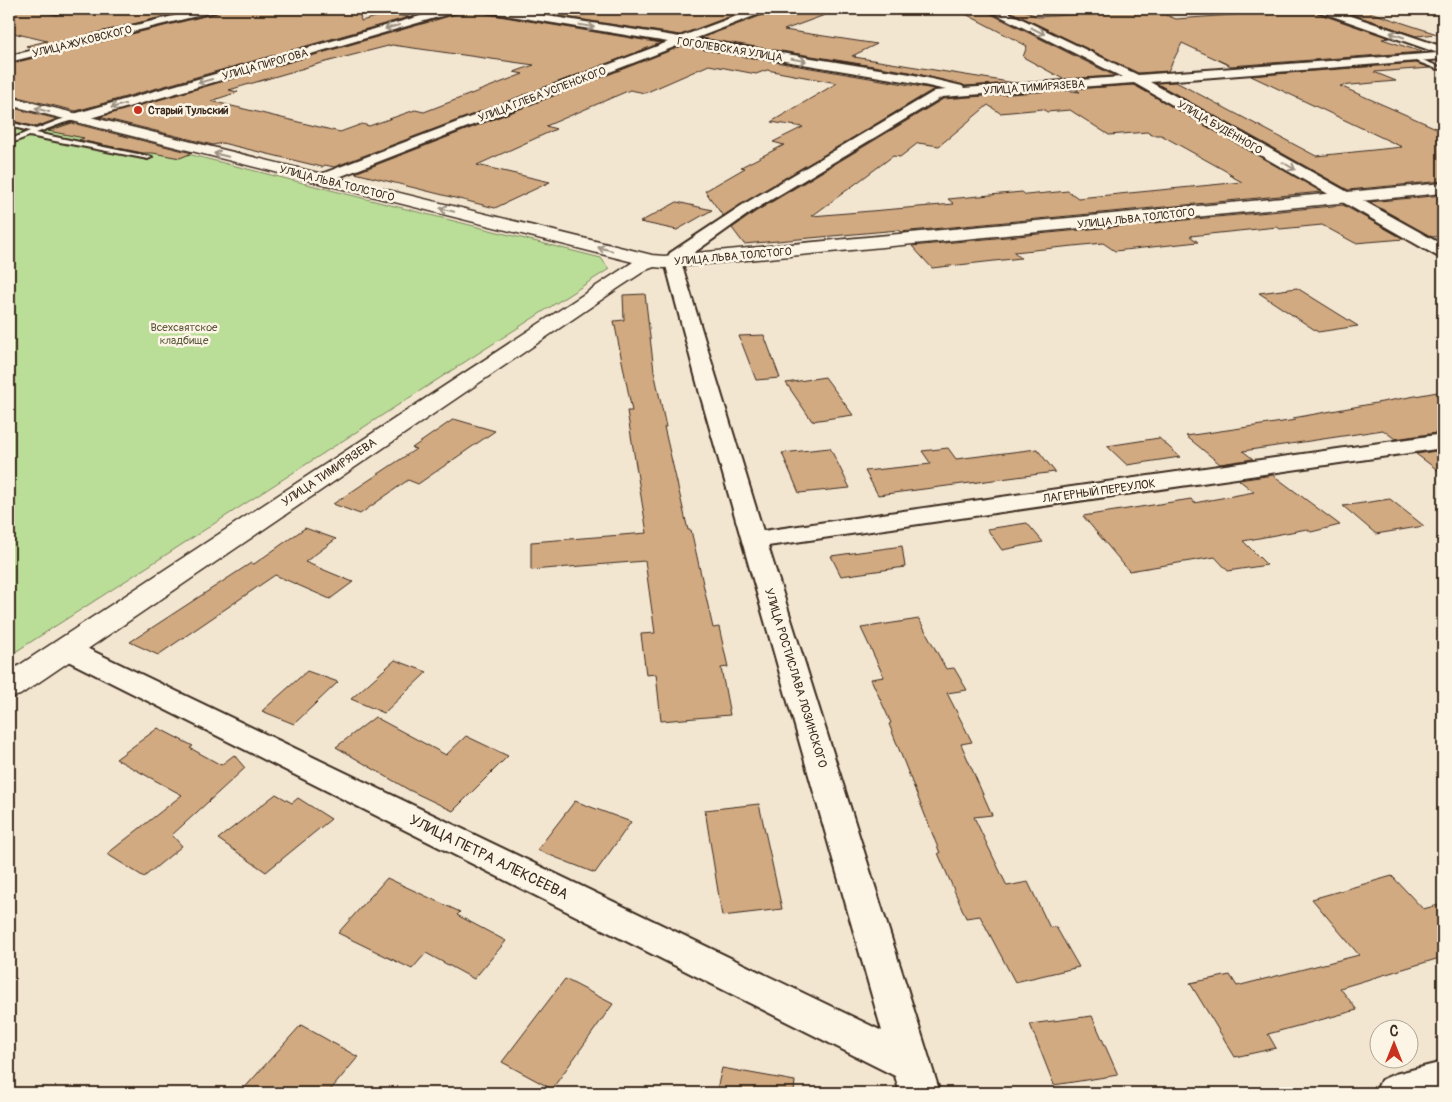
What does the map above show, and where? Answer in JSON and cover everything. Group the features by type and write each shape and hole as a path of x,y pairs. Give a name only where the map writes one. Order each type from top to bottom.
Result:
{"street":[{"name":"УЛИЦА ЖУКОВСКОГО","path":"9,59 213,9"},
{"name":"УЛИЦА ПИРОГОВА","path":"75,118 455,9"},
{"name":"ГОГОЛЕВСКАЯ УЛИЦА","path":"487,9 910,78 972,92"},
{"name":"УЛИЦА ГЛЕБА УСПЕНСКОГО","path":"321,180 763,9"},
{"name":"УЛИЦА БУДЁННОГО","path":"994,9 1136,80 1443,252"},
{"path":"1322,9 1443,51"},
{"name":"УЛИЦА ТИМИРЯЗЕВА","path":"9,687 639,266 676,256 749,207 939,94 1413,58 1441,62"},
{"name":"УЛИЦА ЛЬВА ТОЛСТОГО","path":"9,101 321,180 662,261 1443,188"},
{"name":"УЛИЦА РОСТИСЛАВА ЛОЗИНСКОГО","path":"662,261 755,540 916,1079"},
{"name":"ЛАГЕРНЫЙ ПЕРЕУЛОК","path":"755,540 1443,441"},
{"name":"УЛИЦА ПЕТРА АЛЕКСЕЕВА","path":"66,649 916,1079"},
{"path":"1395,1093 1443,1081"}],"lane":[{"path":"50,10 56,12 69,9"},
{"path":"9,142 60,121 75,118"},
{"path":"9,124 32,132 148,157"}],"green space":[{"name":"Всехсвятское кладбище","path":"9,109 601,258 609,269 9,656"}],"building":[{"path":"22,9 46,9 48,13 56,15 73,9 195,9 34,48 26,46 47,41 9,32 9,12"},
{"path":"220,9 359,9 361,21 387,14 409,17 76,111 9,95 9,64 217,13"},
{"path":"462,9 480,9 487,14 661,43 334,167 325,165 322,167 222,143 213,145 99,117 460,13","holes":["392,45 534,65 514,72 523,74 424,112 415,110 369,126 362,124 340,132 211,101 238,92 229,90"]},
{"path":"514,9 750,9 680,35"},
{"path":"770,9 833,9 833,12 784,30 877,44 852,56 856,56 854,57 1015,83 965,86 910,72 701,38 768,13"},
{"path":"956,9 987,9 989,13 1115,76 1063,79 1023,57 1027,46"},
{"path":"1005,9 1021,9 1038,17 1151,9 1176,19 1315,9 1317,13 1389,38 1382,39 1422,52 1231,66 1182,43 1168,71 1138,73"},
{"path":"1336,9 1360,9 1437,34 1416,36"},
{"path":"682,46 934,89 723,216 705,191 745,168 741,167 784,145 773,142 803,127 771,122 837,83 767,70 756,74 709,65 645,93 630,90 546,126 556,129 477,165 550,182 495,208 355,173"},
{"path":"1416,63 1430,68 1374,72 1396,81 1340,86 1443,131 1443,181 1348,190 1156,83 1176,82 1316,156 1402,147 1251,76"},
{"path":"1134,85 1322,192 900,232 898,230 744,244 732,228 755,212 943,99 1064,90 1080,92 1074,89","holes":["988,105 1000,113 1043,109 1047,112 1070,110 1109,135 1147,132 1152,135 1161,135 1233,175 1229,175 1242,182 1078,198 1068,191 1026,195 1022,192 948,199 954,204 812,216 893,156 900,157 918,143 939,146"]},
{"path":"9,107 57,119 36,127 9,120"},
{"path":"72,123 192,153 180,158 143,153 79,140 84,138 48,131"},
{"path":"1443,195 1443,236 1432,237 1369,202"},
{"path":"677,202 712,210 677,230 640,222"},
{"path":"1343,205 1404,239 1355,243 1322,225 1280,229 1277,227 1190,236 1198,242 1115,251 1103,243 1014,252 1021,258 932,268 912,246"},
{"path":"1297,288 1358,326 1318,332 1259,293"},
{"path":"645,294 654,371 666,427 664,427 688,530 691,530 713,628 719,627 728,667 721,668 730,715 661,721 656,674 646,675 641,634 655,633 645,561 531,570 531,542 647,533 627,411 632,411 614,321 624,320 623,295"},
{"path":"764,335 780,378 756,380 739,336"},
{"path":"825,377 853,415 812,421 786,383"},
{"path":"1443,391 1443,432 1395,439 1383,430 1243,451 1253,459 1220,464 1186,436 1296,420 1293,418"},
{"path":"454,419 495,431 418,484 408,480 360,514 333,504 416,449 412,448"},
{"path":"1159,438 1180,457 1127,465 1107,446"},
{"path":"830,448 850,488 799,493 782,453"},
{"path":"948,448 956,459 1037,449 1055,472 878,495 865,471 931,464 922,451"},
{"path":"1443,450 1443,474 1416,454"},
{"path":"1273,475 1340,525 1311,532 1307,529 1243,541 1267,565 1228,571 1215,557 1129,571 1083,516 1191,499 1194,503 1254,492 1239,480"},
{"path":"1390,499 1424,526 1376,534 1343,506"},
{"path":"1027,523 1043,542 1002,550 987,529"},
{"path":"305,528 336,539 305,562 353,582 330,599 275,575 158,655 130,642 251,563 254,564"},
{"path":"902,546 905,567 841,576 831,556"},
{"path":"919,619 946,669 954,668 967,690 947,693 972,742 961,744 992,815 974,817 1007,886 1028,882 1050,928 1056,927 1079,967 1015,982 980,916 966,918 938,853 940,853 889,724 891,723 871,679 884,677 861,628"},
{"path":"395,660 427,672 384,713 351,699"},
{"path":"307,671 338,682 294,724 262,711"},
{"path":"375,717 446,755 466,736 508,756 453,811 409,790 336,747"},
{"path":"158,728 193,746 190,748 221,765 234,755 245,768 172,835 182,846 144,877 107,854 182,795 116,759"},
{"path":"276,794 292,803 298,798 331,819 266,872 218,839"},
{"path":"575,801 631,822 595,873 537,850"},
{"path":"759,804 782,909 722,916 705,810"},
{"path":"1392,876 1423,909 1443,904 1443,957 1340,988 1357,1010 1268,1034 1276,1048 1235,1057 1190,983 1230,975 1237,986 1359,955 1312,899"},
{"path":"387,878 460,912 457,915 506,941 474,979 426,953 412,969 338,933"},
{"path":"565,979 613,1004 552,1089 502,1062"},
{"path":"1092,1016 1118,1075 1054,1085 1030,1024"},
{"path":"301,1025 358,1057 328,1093 240,1093"},
{"path":"722,1068 795,1081 794,1093 716,1093"}],"place":[{"name":"Старый Тульский","path":"138,110"}]}
